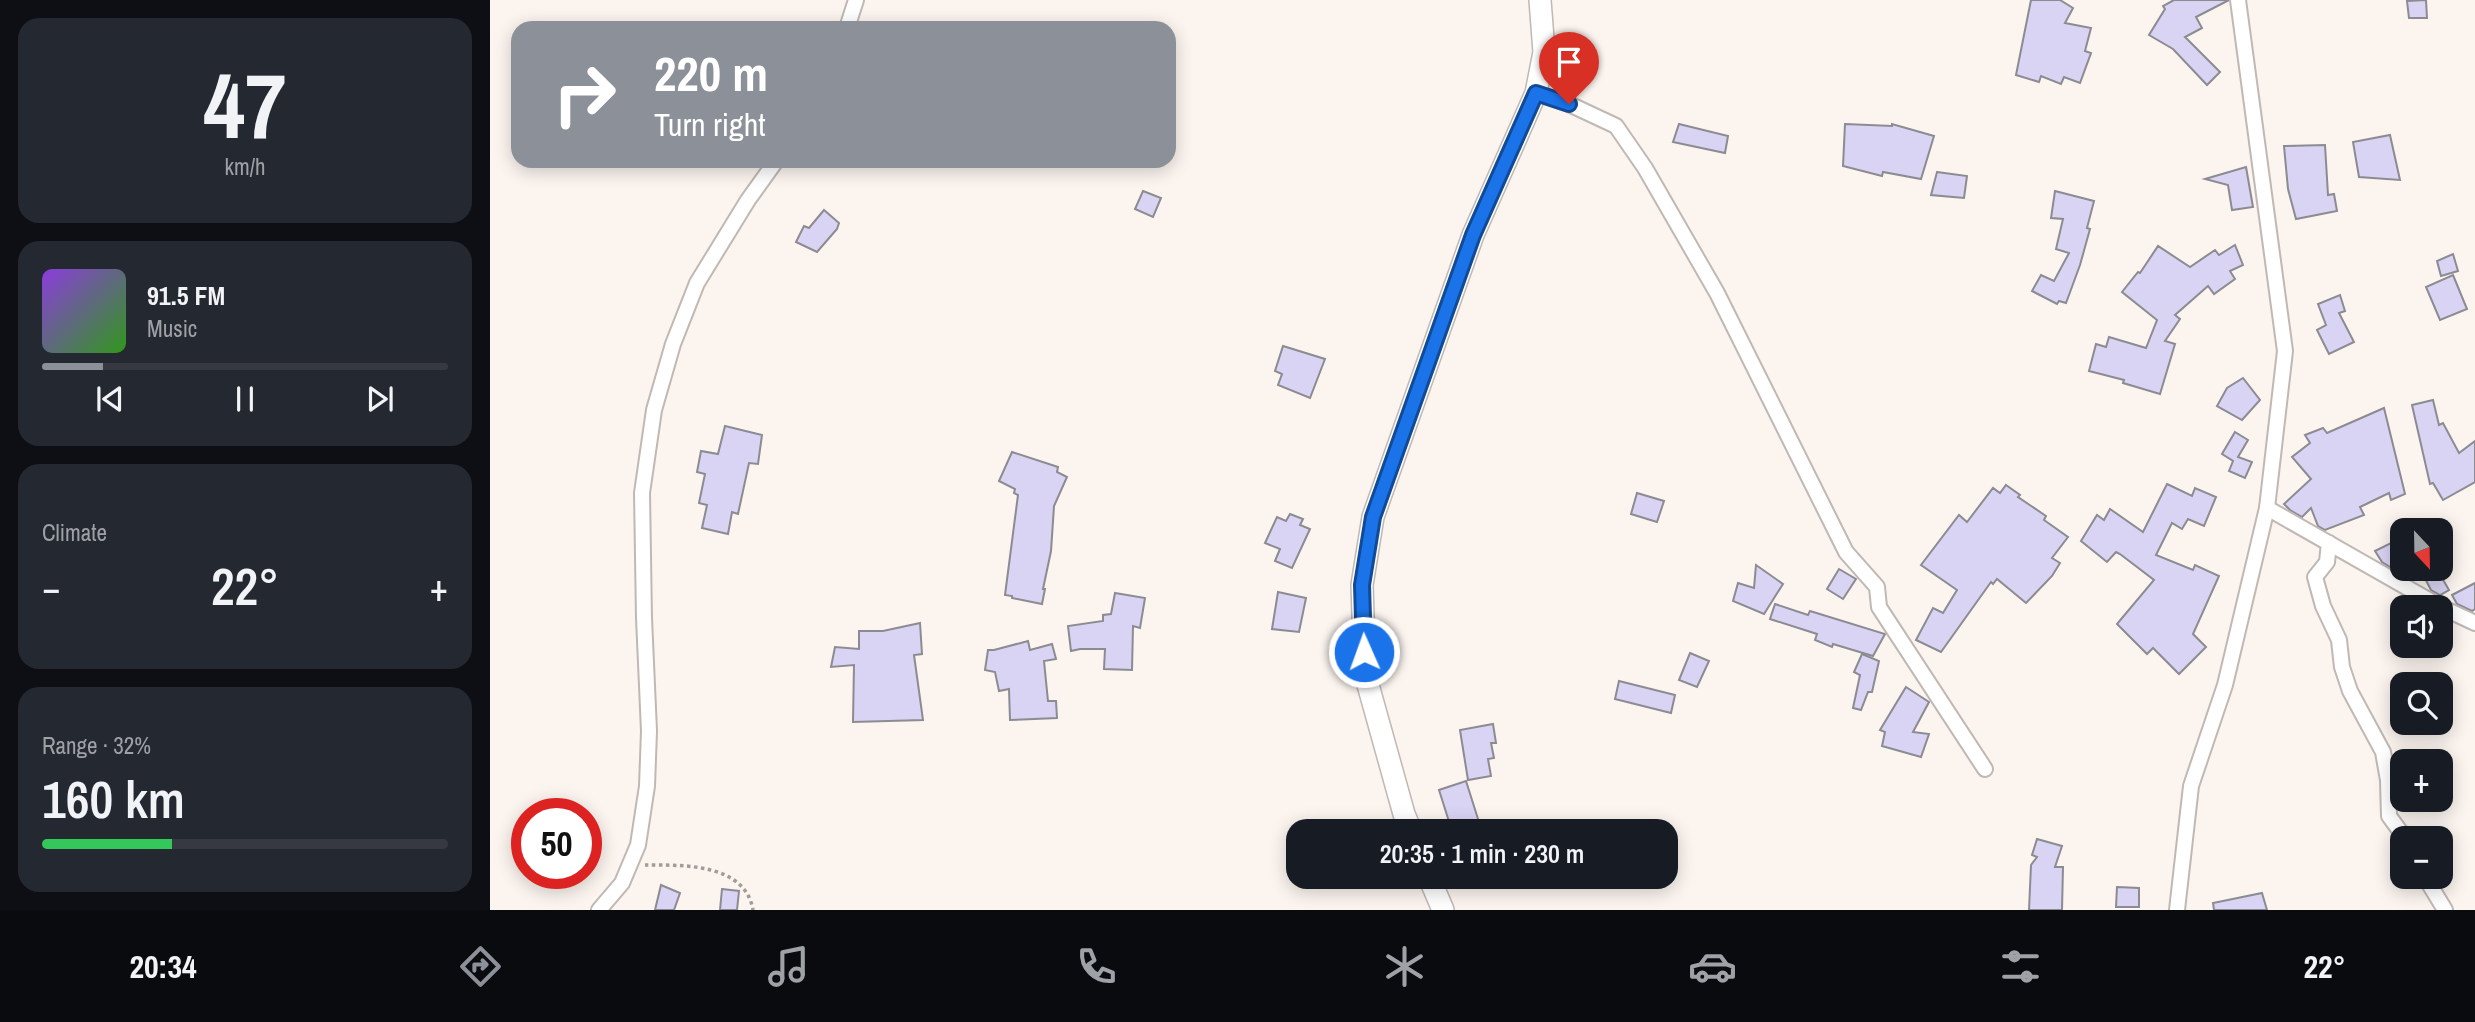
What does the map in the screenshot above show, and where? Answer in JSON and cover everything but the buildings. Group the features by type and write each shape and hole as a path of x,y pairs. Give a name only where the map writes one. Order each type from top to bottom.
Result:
{"main road":[{"path":"1406,819 1365,674 1362,585 1373,517 1473,235 1536,93 1544,52 1540,0"},
{"path":"1434,889 1443,910"}],"street":[{"path":"849,21 856,0"},
{"path":"2177,910 2190,786 2225,685 2267,508 2285,351 2238,0"},
{"path":"1536,93 1569,104 1616,126 1645,169 1717,293 1846,552 1877,587 1879,607 1985,769"},
{"path":"599,910 622,883 638,845 647,786 649,731 643,618 642,493 654,410 673,344 697,283 771,168"},
{"path":"2267,508 2420,595"},
{"path":"2329,543 2327,562 2315,577 2318,590 2339,640 2342,667 2350,691 2383,752 2388,780 2389,816 2396,826"},
{"path":"2453,612 2475,622"},
{"path":"2432,889 2445,910"}],"path":[{"path":"629,865 685,865 730,876 751,896 753,910"}],"route":[{"path":"1364,652 1362,585 1373,517 1473,235 1536,93 1569,104"}]}
